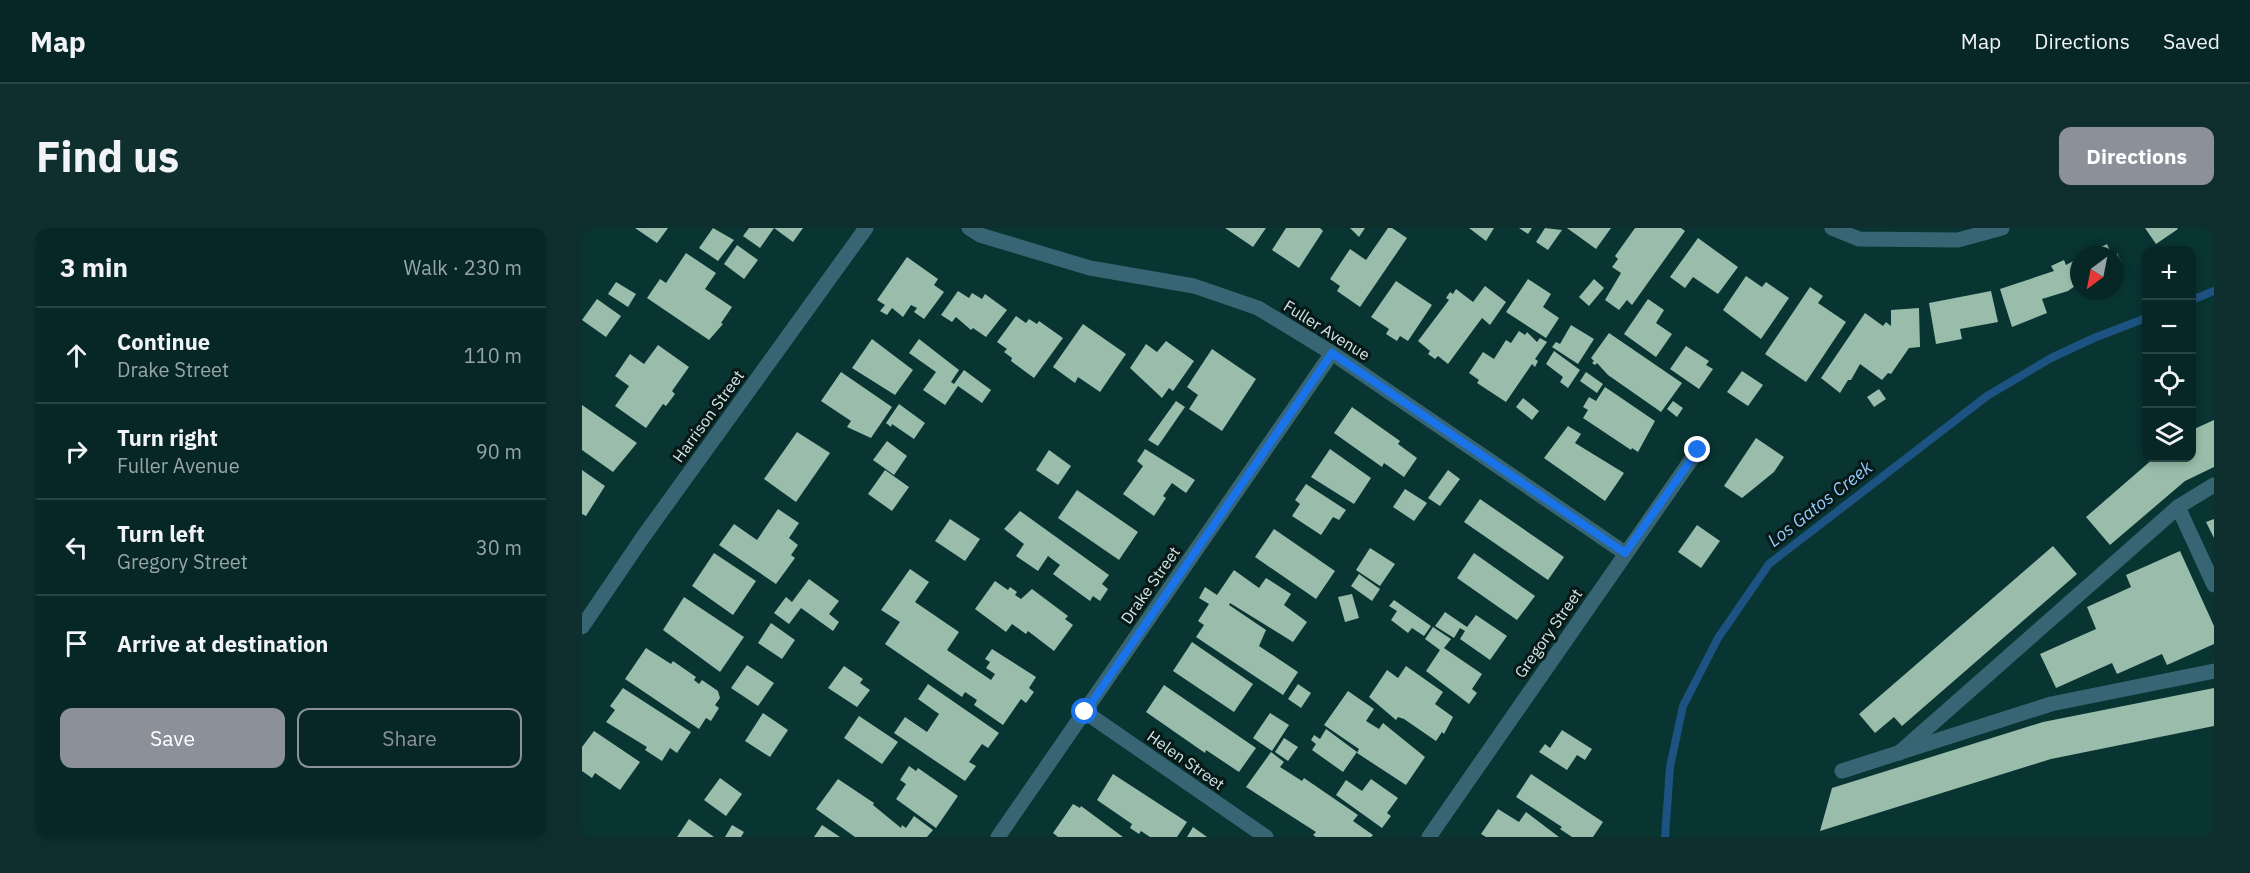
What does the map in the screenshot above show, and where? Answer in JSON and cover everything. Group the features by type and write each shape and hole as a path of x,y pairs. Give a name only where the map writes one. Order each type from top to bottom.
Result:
{"street":[{"name":"Harrison Street","path":"582,627 643,537 867,228"},
{"name":"Fuller Avenue","path":"969,228 980,235 1090,268 1194,286 1258,309 1332,353 1625,553"},
{"path":"1832,228 1859,238 1958,240 2002,228"},
{"name":"Drake Street","path":"998,837 1332,353"},
{"name":"Gregory Street","path":"1429,837 1698,450"},
{"path":"1899,753 2178,507 2214,485"},
{"path":"2178,507 2214,582"},
{"path":"1842,771 2051,704 2214,672"},
{"name":"Helen Street","path":"1085,712 1266,837"}],"building":[{"path":"635,228 668,228 657,243"},
{"path":"713,228 734,240 718,261 699,248"},
{"path":"749,228 774,228 760,248 743,236"},
{"path":"774,228 803,228 793,242"},
{"path":"1225,228 1266,228 1253,247"},
{"path":"1286,228 1320,228 1323,231 1299,268 1272,250"},
{"path":"1350,228 1365,228 1359,237"},
{"path":"1388,228 1392,228 1407,238 1360,307 1337,291 1340,286 1330,279 1350,249 1366,260"},
{"path":"1469,228 1494,228 1486,241"},
{"path":"1519,228 1532,228 1528,234"},
{"path":"1545,228 1562,230 1548,250 1536,242"},
{"path":"1567,228 1611,228 1596,249"},
{"path":"1635,228 1681,228 1685,231 1632,305 1627,300 1619,310 1605,300 1621,273 1612,267 1618,259 1615,256"},
{"path":"2145,228 2177,228 2178,229 2156,244"},
{"path":"1698,238 1738,267 1718,294 1693,277 1685,288 1670,277"},
{"path":"737,245 758,260 744,279 724,264"},
{"path":"686,253 716,273 705,289 732,307 721,323 723,324 709,340 647,298 660,279 666,283"},
{"path":"907,257 938,279 934,285 944,292 924,319 914,312 917,308 911,305 903,317 892,308 887,315 880,311 885,305 877,300"},
{"path":"2064,260 2066,265 2070,263 2070,290 2042,299 2047,313 2012,327 2000,289 2054,271 2051,266"},
{"path":"1746,276 1762,287 1766,282 1789,298 1761,339 1723,310"},
{"path":"1528,279 1551,294 1543,307 1559,318 1546,338 1506,312"},
{"path":"1594,279 1604,288 1589,306 1579,297"},
{"path":"1396,281 1432,305 1408,341 1400,336 1397,341 1386,334 1389,329 1371,317"},
{"path":"616,282 636,294 628,307 608,294"},
{"path":"1485,286 1506,302 1490,325 1482,318 1448,364 1438,356 1435,359 1428,354 1430,351 1418,341 1449,300 1446,298 1450,292 1453,294 1456,289 1473,302"},
{"path":"1810,287 1823,296 1818,303 1846,322 1806,382 1765,354"},
{"path":"958,291 969,298 972,293 982,299 985,294 1007,310 986,337 973,328 971,330 956,317 952,322 941,315"},
{"path":"1991,291 1998,322 1960,329 1962,339 1936,344 1929,303"},
{"path":"597,299 621,316 606,337 582,320"},
{"path":"1648,299 1664,310 1656,323 1672,334 1656,357 1624,334"},
{"path":"1919,308 1920,347 1909,348 1891,374 1888,373 1882,380 1860,364 1840,393 1821,378 1865,313 1883,326 1886,322 1891,326 1891,310"},
{"path":"1016,316 1026,323 1029,319 1037,324 1039,321 1063,338 1034,378 1011,361 1012,358 1004,352 1007,349 997,342"},
{"path":"1083,324 1126,354 1100,392 1078,377 1075,383 1053,367"},
{"path":"1571,325 1594,339 1578,364 1552,347 1556,342 1560,344"},
{"path":"1519,331 1525,335 1527,332 1537,342 1540,338 1547,342 1535,359 1538,361 1535,367 1532,364 1506,402 1477,383 1479,380 1469,373 1483,352 1494,359 1506,340 1511,343"},
{"path":"1609,333 1682,383 1661,412 1608,375 1597,363 1595,365 1592,363 1594,361 1591,358"},
{"path":"872,339 913,370 895,395 852,368"},
{"path":"919,339 959,370 951,382 954,384 964,370 991,390 982,403 958,386 945,405 923,390 936,372 909,353"},
{"path":"1166,341 1194,361 1173,391 1169,388 1162,398 1130,368 1146,344 1157,352"},
{"path":"658,345 689,367 672,391 675,394 666,406 663,404 646,428 615,406 629,386 615,376 630,354 644,364"},
{"path":"1686,346 1709,361 1706,365 1713,369 1699,389 1670,369"},
{"path":"1212,349 1256,379 1222,431 1189,409 1198,395 1187,387"},
{"path":"1554,351 1580,370 1568,388 1560,382 1563,377 1546,364"},
{"path":"1742,371 1763,385 1748,406 1727,392"},
{"path":"841,372 892,407 871,438 847,427 851,421 821,401"},
{"path":"1586,372 1603,384 1597,393 1580,381"},
{"path":"1605,387 1655,421 1638,452 1632,448 1631,450 1583,418 1588,410 1583,407 1589,397 1596,401"},
{"path":"1879,389 1886,399 1874,407 1867,397"},
{"path":"1523,398 1539,411 1532,420 1516,407"},
{"path":"1176,401 1185,407 1158,446 1148,440"},
{"path":"1673,401 1683,408 1677,417 1667,409"},
{"path":"899,404 925,423 914,439 892,424 891,427 886,423"},
{"path":"582,405 637,443 613,472 582,450"},
{"path":"1352,407 1400,441 1398,444 1417,458 1404,477 1384,463 1382,467 1334,433"},
{"path":"2214,420 2214,467 2185,481 2110,545 2086,517 2149,462 2196,462 2196,428"},
{"path":"1568,426 1581,434 1575,443 1624,473 1605,501 1544,458"},
{"path":"797,432 830,453 796,502 764,479"},
{"path":"1756,438 1784,457 1774,472 1742,498 1724,486"},
{"path":"887,441 907,456 894,475 873,460"},
{"path":"1145,449 1195,480 1186,493 1172,483 1163,496 1166,498 1154,516 1123,494 1143,466 1137,461"},
{"path":"1330,449 1371,478 1354,504 1311,477"},
{"path":"1049,450 1071,466 1058,485 1036,470"},
{"path":"582,470 605,486 586,516 582,514"},
{"path":"885,470 909,487 892,511 868,494"},
{"path":"1448,470 1460,479 1440,506 1428,498"},
{"path":"1306,484 1346,510 1339,520 1333,517 1321,535 1292,516 1300,504 1295,500"},
{"path":"1405,489 1427,503 1414,521 1393,507"},
{"path":"1077,490 1138,532 1119,560 1058,518"},
{"path":"1480,499 1564,557 1548,580 1464,522"},
{"path":"778,509 799,523 789,538 798,545 791,555 795,558 776,584 719,545 734,524 757,540"},
{"path":"1020,511 1109,575 1102,584 1108,589 1100,601 1093,596 1090,601 1053,574 1060,565 1048,556 1038,571 1016,556 1024,544 1004,529"},
{"path":"950,519 980,539 965,561 935,541"},
{"path":"2214,519 2214,538 2206,522"},
{"path":"1697,525 1720,541 1701,568 1678,552"},
{"path":"1274,529 1335,571 1316,599 1255,557"},
{"path":"2053,546 2077,574 1902,726 1894,717 1875,733 1859,714"},
{"path":"1370,548 1395,564 1380,586 1356,570"},
{"path":"2180,551 2214,626 2214,644 2167,665 2162,654 2117,674 2112,663 2056,688 2040,654 2096,629 2087,607 2131,587 2126,575"},
{"path":"714,553 756,581 733,615 692,586"},
{"path":"1474,553 1535,596 1517,620 1457,578"},
{"path":"910,569 929,582 915,602 959,632 947,650 991,680 995,674 986,668 990,662 985,659 992,649 1036,677 1029,688 1034,692 1026,703 1021,699 1003,725 974,705 977,700 965,692 962,697 885,644 900,622 881,610"},
{"path":"1234,570 1259,588 1266,578 1291,594 1284,605 1307,622 1293,642 1230,603 1229,605 1266,630 1259,646 1298,672 1283,695 1196,637 1204,625 1198,621 1209,604 1199,598 1205,587 1217,595"},
{"path":"1359,574 1380,589 1372,601 1351,586"},
{"path":"809,579 839,601 829,614 839,622 833,631 801,608 789,624 774,613 786,597 792,602"},
{"path":"995,581 1008,590 1010,587 1021,599 1032,589 1068,616 1065,619 1073,625 1054,651 1028,631 1026,634 1012,624 1006,632 975,609"},
{"path":"1352,594 1359,618 1345,622 1338,597"},
{"path":"684,597 744,637 720,672 663,630"},
{"path":"1394,600 1431,626 1424,636 1412,628 1408,633 1391,620 1397,611 1389,606"},
{"path":"1445,612 1467,627 1476,615 1507,636 1490,660 1460,639 1465,631 1460,628 1454,638 1435,626"},
{"path":"771,623 795,640 782,659 758,643"},
{"path":"1433,627 1451,639 1444,648 1482,674 1472,689 1477,693 1469,704 1426,671 1440,650 1425,639"},
{"path":"1192,642 1253,684 1234,712 1173,671"},
{"path":"646,648 671,664 673,661 696,677 694,680 699,684 702,680 718,691 720,698 715,705 719,708 711,721 706,718 699,729 625,679"},
{"path":"747,665 774,683 758,706 731,688"},
{"path":"844,666 863,679 860,683 870,690 857,707 828,688"},
{"path":"1406,666 1443,692 1435,704 1453,717 1444,734 1442,732 1436,741 1404,719 1398,717 1396,720 1369,697 1387,670 1398,678"},
{"path":"928,684 999,733 988,748 982,744 969,762 976,766 965,781 894,733 905,717 927,732 939,714 918,699"},
{"path":"1298,684 1311,693 1301,708 1288,699"},
{"path":"1164,685 1256,748 1239,772 1206,750 1205,753 1146,712"},
{"path":"623,688 691,732 677,753 670,748 662,761 645,750 647,747 606,722 615,710 610,706"},
{"path":"2214,688 2214,726 2051,759 1820,831 1832,788 2043,722"},
{"path":"1348,691 1374,709 1366,721 1379,729 1383,723 1425,757 1406,785 1357,753 1359,749 1324,725"},
{"path":"763,713 788,730 770,757 745,741"},
{"path":"1270,713 1289,725 1272,751 1253,738"},
{"path":"859,716 898,742 882,764 844,738"},
{"path":"1326,729 1357,752 1343,772 1312,750 1316,744 1311,740 1314,735 1320,739"},
{"path":"1562,730 1592,749 1585,760 1577,755 1567,770 1539,752 1545,744 1550,748"},
{"path":"594,731 640,762 620,790 595,773 592,778 582,771 582,747"},
{"path":"1284,738 1298,747 1288,761 1275,752"},
{"path":"1271,752 1284,762 1280,767 1302,781 1304,778 1358,815 1353,821 1373,835 1371,837 1316,837 1313,835 1316,832 1246,787"},
{"path":"909,766 916,771 918,768 958,796 936,828 896,799 906,784 900,780"},
{"path":"1113,774 1187,822 1177,837 1150,837 1141,831 1139,834 1130,828 1132,824 1097,800"},
{"path":"1531,774 1603,822 1593,837 1572,837 1560,829 1562,827 1516,797"},
{"path":"720,778 742,794 726,816 704,800"},
{"path":"838,779 874,803 873,805 901,828 902,825 906,828 914,816 933,830 927,837 855,837 816,809"},
{"path":"1371,779 1398,798 1387,813 1391,816 1382,828 1336,795 1346,780 1362,791"},
{"path":"1073,804 1080,808 1081,806 1123,837 1058,837 1053,833"},
{"path":"1498,809 1519,822 1526,812 1559,837 1486,837 1481,834"},
{"path":"689,819 714,837 677,837"},
{"path":"732,825 744,832 741,837 725,837"},
{"path":"822,825 840,837 814,837"},
{"path":"1193,827 1207,837 1187,837"}],"waterway":[{"name":"Los Gatos Creek","path":"2196,298 2214,291"},
{"name":"Los Gatos Creek","path":"1665,837 1670,767 1683,706 1718,638 1769,564 1987,396 2051,358 2142,320"}],"route":[{"path":"1085,712 1332,353 1625,553 1698,450"}]}
